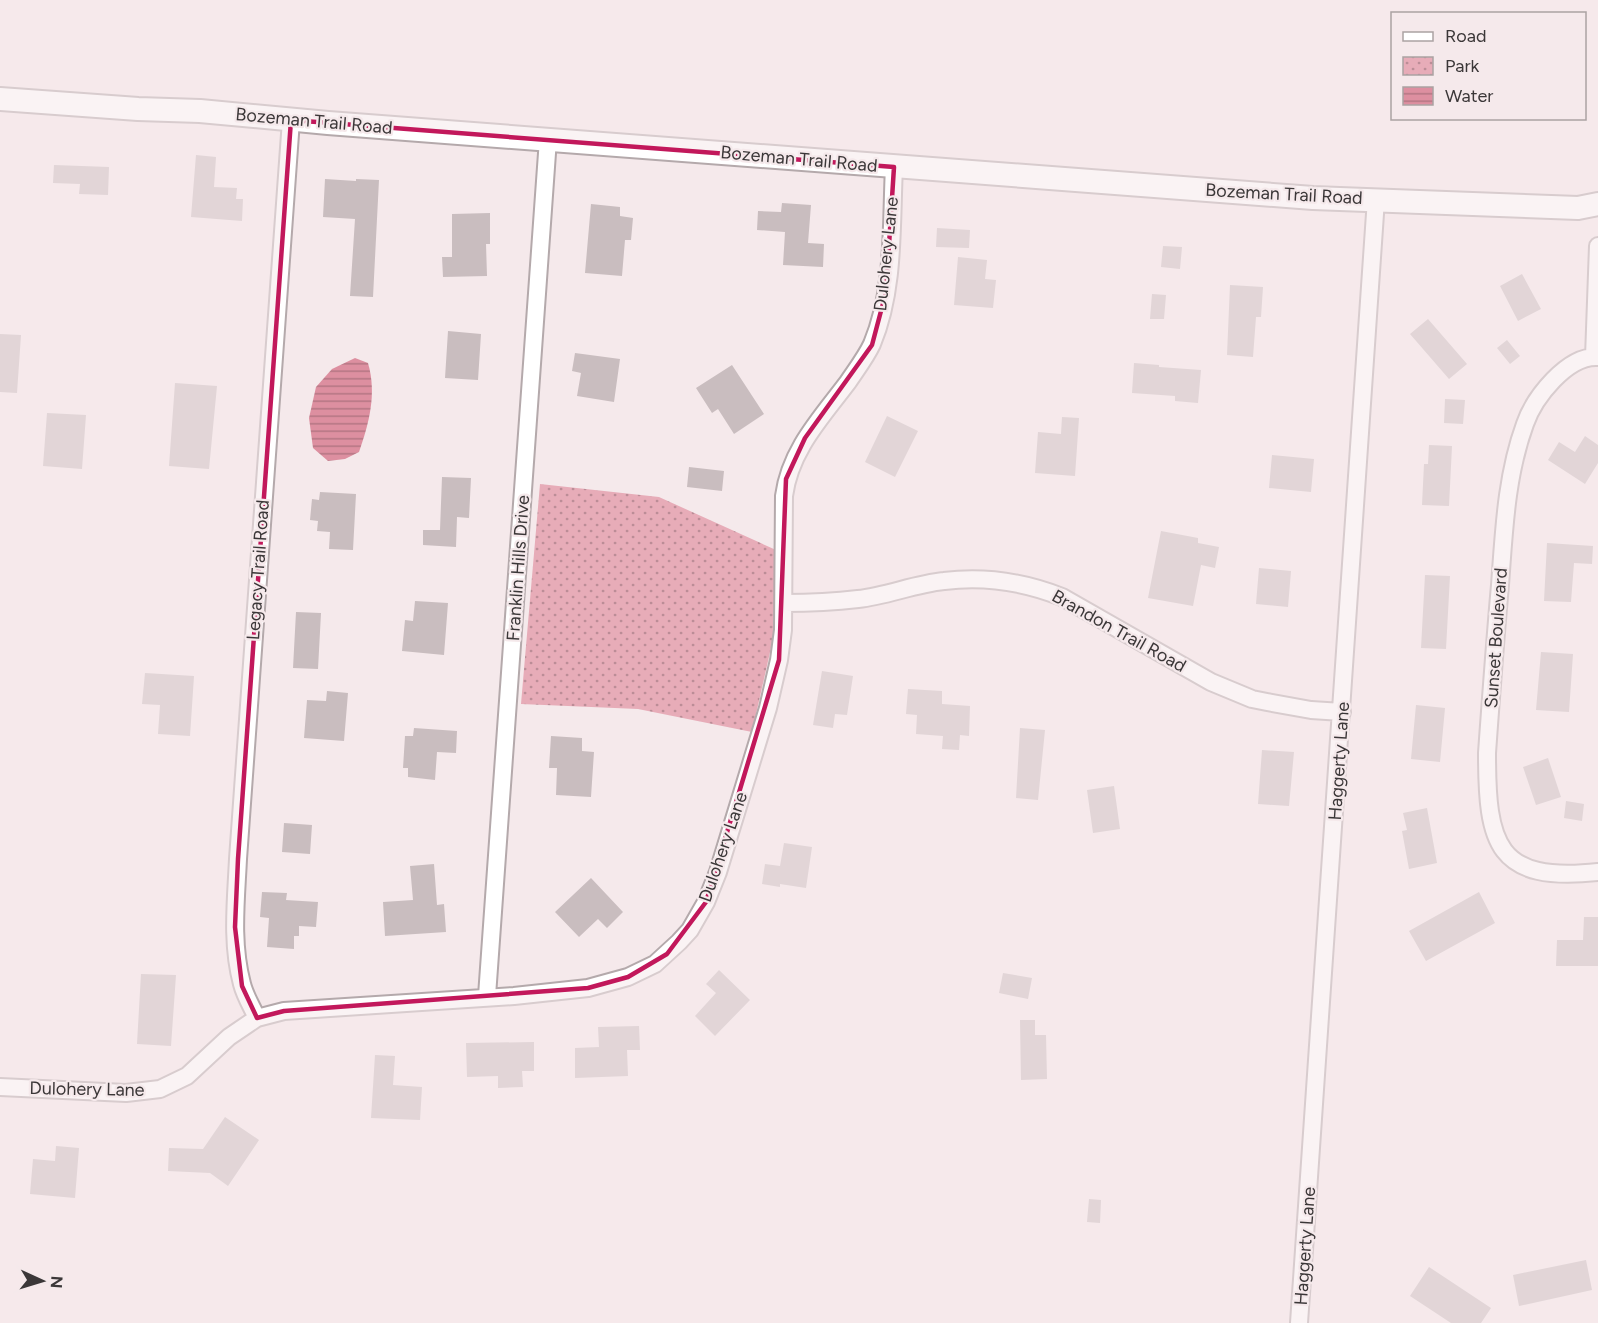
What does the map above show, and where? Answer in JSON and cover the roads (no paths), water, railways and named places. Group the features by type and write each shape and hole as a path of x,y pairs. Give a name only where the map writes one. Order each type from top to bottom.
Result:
{"street":[{"name":"Bozeman Trail Road","path":"0,99 200,111 291,120 1313,198 1578,208 1598,204"},
{"name":"Legacy Trail Road","path":"257,1018 242,986 235,927 239,836 291,120"},
{"name":"Franklin Hills Drive","path":"487,996 548,139"},
{"name":"Dulohery Lane","path":"0,1087 126,1093 160,1089 187,1076 229,1037 257,1018 284,1011 588,988 615,982 654,964 667,954 690,930 706,902 718,872 768,708 779,660 784,603 786,479 795,455 805,438 857,370 872,345 886,292 894,167"},
{"name":"Haggerty Lane","path":"1299,1323 1376,199"},
{"name":"Sunset Boulevard","path":"1598,246 1596,357 1583,358 1570,365 1549,385 1535,403 1526,422 1515,457 1506,507 1487,771 1491,819 1497,841 1509,858 1535,870 1558,874 1598,872"},
{"name":"Brandon Trail Road","path":"784,603 859,599 943,581 979,579 1009,582 1042,589 1062,597 1211,682 1252,699 1311,710 1342,712"}],"water":[{"path":"355,358 368,363 371,375 371,408 366,430 359,452 345,459 328,461 313,448 309,418 316,387 332,369"}]}
